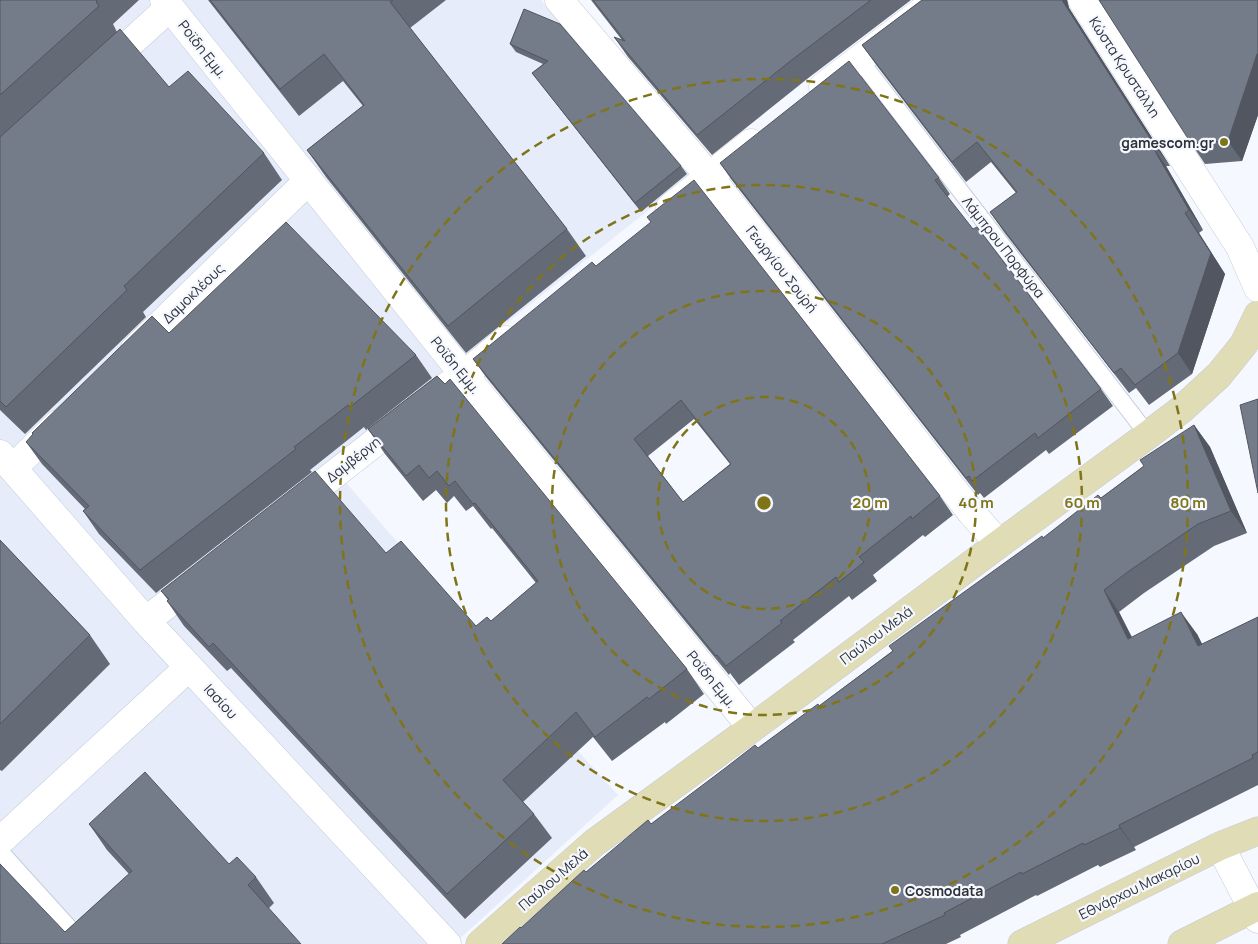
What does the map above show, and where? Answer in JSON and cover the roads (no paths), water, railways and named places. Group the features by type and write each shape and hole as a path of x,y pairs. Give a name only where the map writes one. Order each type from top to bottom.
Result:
{"street":[{"name":"Γεωργίου Σουρή","path":"559,0 709,176 971,512 999,544"},
{"path":"807,100 937,0"},
{"name":"Κώστα Κρυστάλλη","path":"1082,0 1240,247 1258,288"},
{"path":"82,87 167,4"},
{"name":"Ροϊδη Εμμ.","path":"167,4 464,375 752,728"},
{"path":"648,226 769,129"},
{"name":"Δαμοκλέους","path":"118,366 308,180"},
{"name":"Παύλου Μελά","path":"480,944 594,843 1148,436 1182,409 1219,375 1244,344 1258,315"},
{"name":"Δαμβέργη","path":"277,519 464,375 525,325"},
{"path":"6,461 76,407"},
{"name":"Ιασίου","path":"6,461 146,621 447,944"},
{"path":"146,621 216,567"},
{"path":"0,841 190,667"},
{"name":"Εθνάρχου Μακαρίου","path":"1022,944 1220,846 1258,831"},
{"path":"1182,944 1256,911 1220,846"}],"lane":[{"name":"Λάμπρου Πορφύρα","path":"859,59 1148,436"},
{"path":"0,851 84,944"}],"place":[{"name":"gamescom.gr","path":"1224,142"},
{"name":"Cosmodata","path":"895,890"}]}
